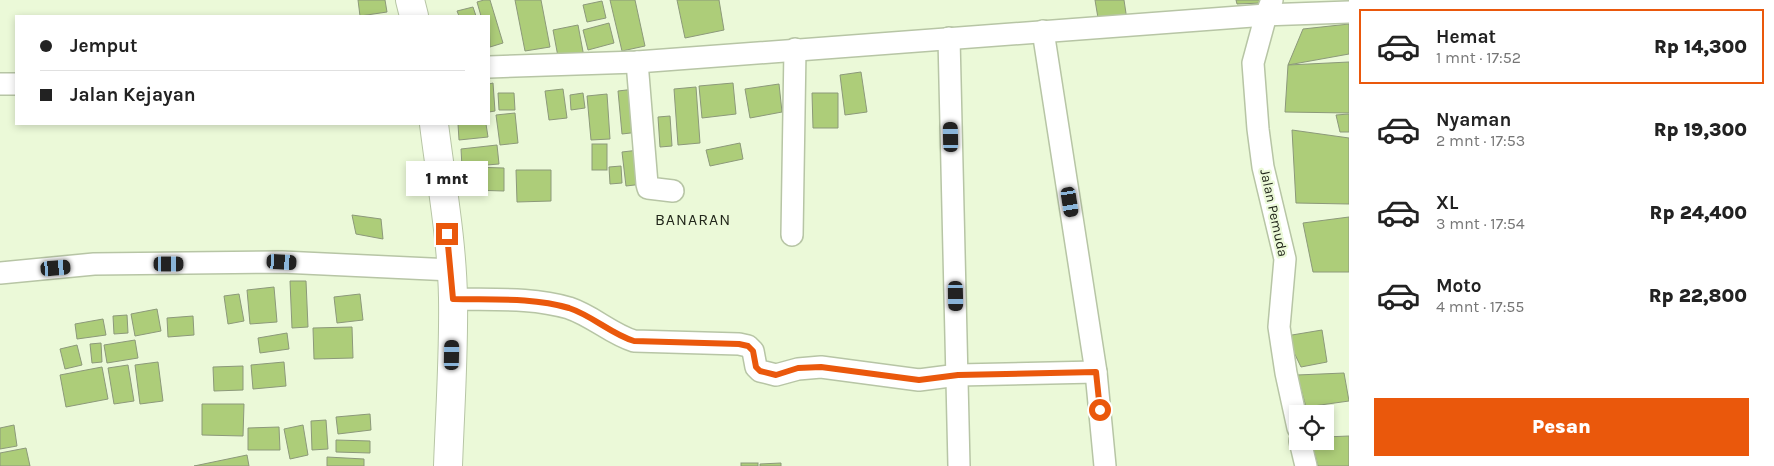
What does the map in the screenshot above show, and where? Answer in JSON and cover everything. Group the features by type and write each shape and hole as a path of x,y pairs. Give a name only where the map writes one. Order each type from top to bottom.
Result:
{"main road":[{"path":"410,0 414,15"},
{"path":"434,125 452,270 452,373 448,466"}],"street":[{"path":"490,67 637,62 1043,31 1269,8 1349,12"},
{"name":"Jalan Pemuda","path":"1269,8 1253,63 1263,167 1285,258 1279,327 1293,405"},
{"path":"1043,31 1096,372 1105,466"},
{"path":"949,38 959,466"},
{"path":"792,235 795,49"},
{"path":"637,62 648,188 673,191"},
{"path":"0,84 15,84"},
{"path":"0,273 94,264 282,262 452,270"},
{"path":"453,299 523,301 569,308 589,316 622,338 634,341 739,344 748,346 753,351 756,367 760,371 776,375 798,368 821,367 919,380 958,375 1096,372"},
{"path":"1302,450 1306,466"}],"building":[{"path":"358,0 385,0 387,12 360,15"},
{"path":"490,0 503,43 490,47 490,15 481,15 477,2"},
{"path":"515,0 541,0 550,47 525,51"},
{"path":"610,0 635,0 645,46 622,51"},
{"path":"677,0 719,0 724,30 685,38"},
{"path":"1095,0 1124,0 1127,20 1099,24"},
{"path":"1236,0 1264,0 1262,3 1237,4"},
{"path":"602,1 606,18 587,22 583,5"},
{"path":"473,7 476,15 459,15 457,11"},
{"path":"609,23 614,43 588,50 583,30"},
{"path":"1349,24 1349,54 1288,65 1303,29"},
{"path":"578,25 584,57 559,62 553,30"},
{"path":"1349,62 1349,113 1285,112 1288,65"},
{"path":"861,72 867,112 845,115 840,75"},
{"path":"493,83 495,111 490,112 490,84"},
{"path":"733,83 736,114 702,118 699,86"},
{"path":"779,84 782,112 750,118 745,89"},
{"path":"696,87 700,143 678,145 674,89"},
{"path":"563,89 567,118 549,120 545,91"},
{"path":"635,89 639,132 622,134 618,91"},
{"path":"498,93 514,93 515,110 499,110"},
{"path":"583,93 585,108 571,110 570,95"},
{"path":"812,93 838,93 838,128 813,128"},
{"path":"607,94 610,139 591,140 587,96"},
{"path":"515,113 518,143 500,145 496,115"},
{"path":"1349,114 1349,132 1340,132 1336,115"},
{"path":"670,116 672,146 660,147 658,117"},
{"path":"458,125 486,125 488,137 459,140"},
{"path":"1292,130 1349,138 1349,204 1296,203"},
{"path":"740,143 743,159 710,166 706,150"},
{"path":"592,144 607,144 607,170 592,170"},
{"path":"497,145 499,164 462,167 461,149"},
{"path":"639,150 643,184 626,186 622,152"},
{"path":"621,166 622,183 610,184 609,167"},
{"path":"471,167 504,168 504,191 470,190"},
{"path":"516,170 551,170 551,201 517,202"},
{"path":"352,215 381,219 383,239 356,234"},
{"path":"1349,217 1349,272 1313,272 1303,223"},
{"path":"290,281 306,281 308,327 292,328"},
{"path":"274,287 277,322 250,324 247,290"},
{"path":"239,294 244,321 228,324 224,296"},
{"path":"360,294 363,320 337,323 334,297"},
{"path":"157,309 161,331 135,336 131,314"},
{"path":"127,315 128,333 114,334 113,316"},
{"path":"193,316 194,335 168,337 167,318"},
{"path":"103,319 106,335 77,339 75,324"},
{"path":"352,327 353,358 314,359 313,328"},
{"path":"1322,330 1327,362 1301,367 1286,336"},
{"path":"287,333 289,349 260,353 258,338"},
{"path":"135,340 138,358 107,363 104,345"},
{"path":"101,343 102,362 92,363 90,344"},
{"path":"77,345 82,365 65,369 60,349"},
{"path":"158,362 163,401 140,404 135,365"},
{"path":"284,362 286,386 253,389 251,365"},
{"path":"128,365 134,401 114,404 108,368"},
{"path":"243,366 243,390 214,391 213,367"},
{"path":"102,367 108,399 66,407 60,375"},
{"path":"1344,373 1349,401 1305,405 1297,375"},
{"path":"202,404 244,404 243,436 202,435"},
{"path":"370,414 371,430 338,434 336,417"},
{"path":"326,420 328,449 312,450 311,421"},
{"path":"14,425 17,446 0,449 0,428"},
{"path":"303,425 308,455 290,459 284,429"},
{"path":"279,427 280,450 248,450 248,428"},
{"path":"1349,436 1349,466 1318,466 1314,450 1334,450 1334,437"},
{"path":"336,440 370,441 370,453 336,452"},
{"path":"26,448 30,466 0,466 0,453"},
{"path":"247,455 249,466 194,466"},
{"path":"327,457 364,459 364,466 327,466"},
{"path":"741,463 758,463 758,466 741,466"},
{"path":"781,463 781,466 760,466 760,464"}],"district":[{"name":"BANARAN","path":"693,219"}],"route":[{"path":"447,234 452,270 453,299 523,301 569,308 589,316 622,338 634,341 739,344 748,346 753,351 756,367 764,373 776,375 798,368 821,367 919,380 958,375 1096,372 1100,410"}]}
